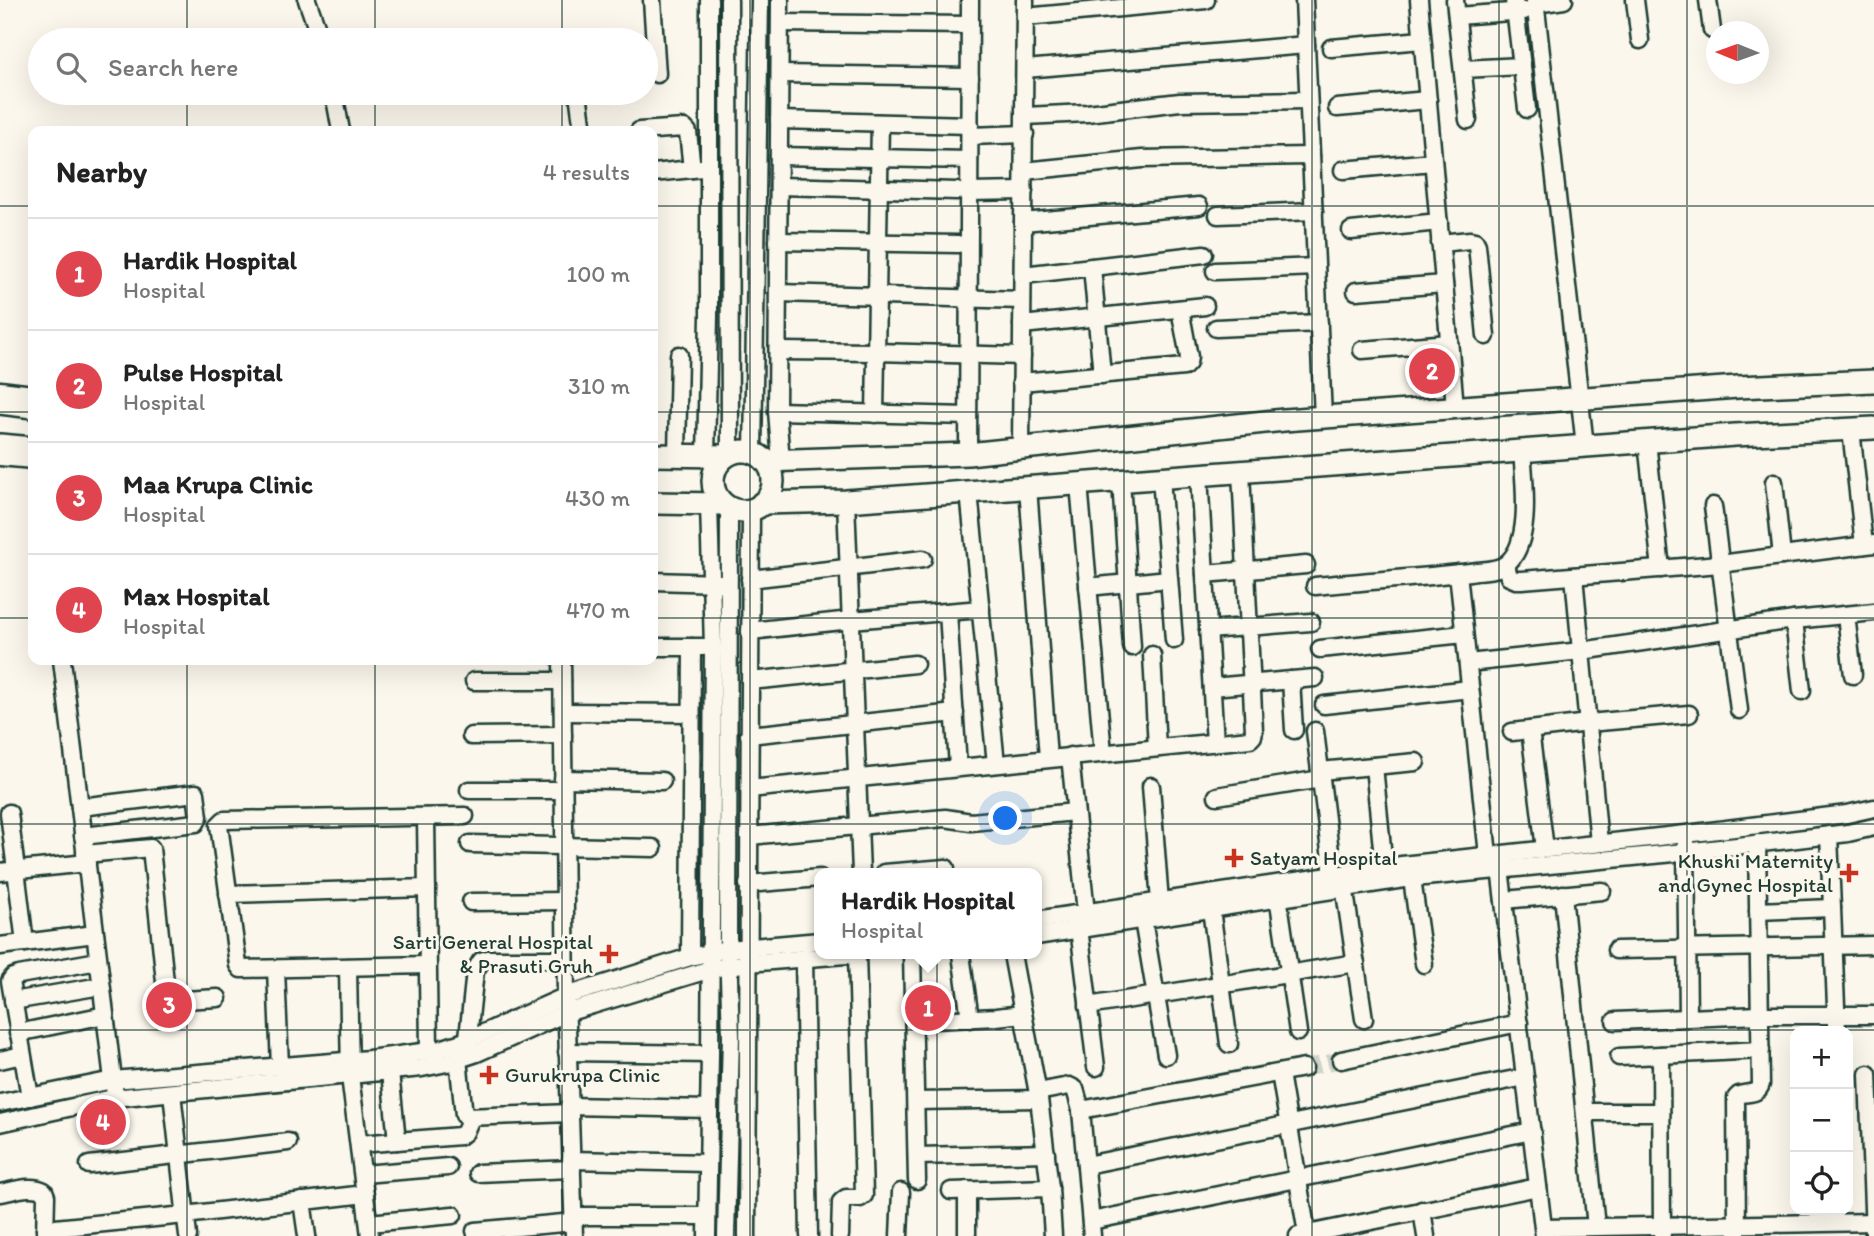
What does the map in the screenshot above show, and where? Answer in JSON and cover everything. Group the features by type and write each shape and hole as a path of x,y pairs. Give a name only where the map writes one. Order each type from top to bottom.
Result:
{"main road":[{"path":"658,455 721,455 743,451 766,458 968,454 1323,417 1738,387 1874,381"},
{"path":"0,403 28,406"},
{"path":"658,503 721,505 741,511 757,506 1735,435 1874,428"},
{"path":"0,444 28,447"},
{"path":"721,455 713,480 721,505"},
{"path":"757,506 767,499 771,490 771,470 766,458"}],"street":[{"path":"307,0 317,28"},
{"path":"651,28 652,0"},
{"path":"709,0 709,168 721,455"},
{"path":"721,455 729,166 729,0"},
{"path":"760,0 766,458"},
{"path":"766,458 777,411 780,0"},
{"path":"968,454 969,298 963,192 970,160 970,0"},
{"path":"1021,448 1025,0"},
{"path":"1025,17 1206,0"},
{"path":"1304,0 1323,417"},
{"path":"1419,0 1455,407"},
{"path":"1468,120 1456,8 1535,5 1564,0"},
{"path":"1635,0 1640,40"},
{"path":"1708,0 1712,21"},
{"path":"1535,5 1585,446"},
{"path":"1515,6 1527,109"},
{"path":"780,23 970,25"},
{"path":"1331,48 1422,40"},
{"path":"1025,69 1306,45"},
{"path":"1463,69 1522,66"},
{"path":"780,74 970,77"},
{"path":"1025,116 1087,113 1180,102 1308,100"},
{"path":"1337,108 1428,100"},
{"path":"336,105 340,126"},
{"path":"580,105 582,126"},
{"path":"779,120 880,123 1025,134"},
{"path":"875,414 880,123"},
{"path":"658,130 684,128 688,132 692,169"},
{"path":"779,156 970,160"},
{"path":"1024,171 1142,159 1311,156"},
{"path":"1343,170 1433,162"},
{"path":"658,172 729,166"},
{"path":"779,186 963,192 1024,191"},
{"path":"1024,222 1199,205"},
{"path":"1218,215 1314,211"},
{"path":"1351,231 1438,222"},
{"path":"778,240 958,244"},
{"path":"1440,243 1470,240 1477,245 1486,336"},
{"path":"1023,275 1204,254"},
{"path":"1092,267 1101,375"},
{"path":"1215,271 1316,267"},
{"path":"1356,291 1444,284"},
{"path":"778,293 1022,300"},
{"path":"1022,325 1205,306"},
{"path":"1021,382 1184,367 1189,357 1181,309"},
{"path":"1216,328 1319,323"},
{"path":"1362,349 1449,343"},
{"path":"778,351 1022,356"},
{"path":"677,455 679,355"},
{"path":"0,390 28,393"},
{"path":"777,411 968,416"},
{"path":"1506,565 1509,577 1516,580 1720,564 1869,544 1851,430"},
{"path":"1647,442 1661,569"},
{"path":"1315,586 1458,573 1506,565 1521,538 1525,515 1522,451"},
{"path":"0,457 28,460"},
{"path":"749,789 1048,758 1247,741 1253,736 1241,472"},
{"path":"1199,475 1215,743"},
{"path":"1161,478 1174,640"},
{"path":"1121,481 1132,647"},
{"path":"1773,482 1782,556"},
{"path":"1079,484 1103,753"},
{"path":"1028,487 1048,758"},
{"path":"969,492 996,764"},
{"path":"846,501 861,868"},
{"path":"721,505 711,583 721,648 731,1037 726,1236"},
{"path":"706,1236 710,952 721,648 729,583 721,505"},
{"path":"747,1236 750,579 757,506"},
{"path":"1713,506 1739,710"},
{"path":"750,579 923,559"},
{"path":"1205,574 1306,565"},
{"path":"1458,573 1470,690 1495,860 1504,900 1544,1232 1772,1230 1811,1216 1874,1226 1868,1074"},
{"path":"1574,576 1599,843"},
{"path":"1088,587 1169,579"},
{"path":"658,581 729,583"},
{"path":"750,631 981,609"},
{"path":"948,612 958,768"},
{"path":"1468,663 1581,651 1794,620 1874,612"},
{"path":"1846,615 1853,675"},
{"path":"1794,620 1802,691"},
{"path":"1208,630 1311,622"},
{"path":"1320,649 1464,634"},
{"path":"658,647 721,648"},
{"path":"690,957 692,647"},
{"path":"1152,655 1157,748"},
{"path":"750,681 915,664"},
{"path":"63,665 115,1098"},
{"path":"562,665 565,959 574,1225"},
{"path":"1212,687 1315,678"},
{"path":"1291,680 1294,730"},
{"path":"474,681 562,681"},
{"path":"1324,705 1470,690"},
{"path":"562,712 691,713"},
{"path":"749,735 955,713"},
{"path":"1512,732 1689,714"},
{"path":"1530,730 1545,849"},
{"path":"1315,731 1364,1019"},
{"path":"471,736 563,735"},
{"path":"1070,756 1080,919 1096,1067"},
{"path":"1217,796 1321,775 1416,761"},
{"path":"1374,766 1384,868"},
{"path":"469,790 662,782"},
{"path":"1151,786 1160,902"},
{"path":"80,807 196,793 199,817 196,823 83,836"},
{"path":"1340,879 1412,879 1545,849 1847,814 1874,808"},
{"path":"749,836 945,818 971,822 1075,812"},
{"path":"9,813 8,871 25,943"},
{"path":"428,965 245,970 238,965 219,825 224,820 465,816"},
{"path":"426,817 429,1051"},
{"path":"1042,920 1143,920 1211,909 1384,868 1685,852 1874,827"},
{"path":"1686,834 1688,1018"},
{"path":"1829,835 1836,1023"},
{"path":"1737,1230 1736,1098 1739,1095 1755,1093 1760,1090 1761,1084 1756,843"},
{"path":"470,844 653,848"},
{"path":"8,871 151,848 167,1001 218,998"},
{"path":"748,884 814,878"},
{"path":"1412,879 1424,964"},
{"path":"228,894 427,888"},
{"path":"1042,934 1080,919 1160,902 1278,891"},
{"path":"1278,891 1298,1032"},
{"path":"1504,900 1602,891"},
{"path":"1563,894 1585,1112 1592,1230"},
{"path":"471,902 565,901"},
{"path":"1758,911 1832,908"},
{"path":"1211,909 1229,1044"},
{"path":"1143,920 1166,1055"},
{"path":"0,946 95,934"},
{"path":"0,1123 115,1098 172,1093 350,1068 429,1051 566,1005 690,957 710,952 728,957 748,955 814,942"},
{"path":"1616,950 1874,945"},
{"path":"748,955 814,957"},
{"path":"0,1103 113,1080 280,1067 350,1068 390,1072 422,1068 462,1058 566,1005 710,969 728,957"},
{"path":"804,958 809,1236"},
{"path":"565,959 481,961 475,971 468,1040 462,1058 464,1115 471,1118 570,1109 709,1109"},
{"path":"840,1236 841,1202 846,1198 860,1198 864,1195 857,959"},
{"path":"912,959 917,1180"},
{"path":"962,959 970,1019"},
{"path":"1013,959 1039,1095 1053,1236"},
{"path":"30,1097 10,981 13,977 98,961"},
{"path":"1088,1006 1356,963"},
{"path":"348,967 350,1068 369,1230 453,1215"},
{"path":"276,969 280,1067"},
{"path":"13,1001 101,986"},
{"path":"914,1021 1023,1014"},
{"path":"18,1033 105,1015"},
{"path":"1615,1021 1760,1016 1836,1023 1874,1015"},
{"path":"1341,1060 1519,1023"},
{"path":"1619,1057 1761,1050"},
{"path":"568,1052 710,1054"},
{"path":"0,1060 22,1055"},
{"path":"1661,1055 1662,1231"},
{"path":"1081,1110 1304,1068"},
{"path":"390,1072 397,1141"},
{"path":"1280,1073 1309,1235 1372,1229 1422,1210 1538,1187"},
{"path":"1086,1165 1525,1077"},
{"path":"916,1101 1039,1095 1069,1086 1075,1089 1081,1110 1091,1229 1298,1179 1532,1130"},
{"path":"172,1093 188,1236"},
{"path":"1585,1112 1661,1112"},
{"path":"359,1144 460,1136 465,1132 471,1118"},
{"path":"89,1165 288,1142"},
{"path":"917,1156 1046,1153"},
{"path":"478,1173 572,1164 707,1163"},
{"path":"363,1174 448,1167"},
{"path":"0,1193 33,1188 44,1191 46,1233 80,1231 185,1215 365,1194"},
{"path":"967,1236 959,1191 1050,1188"},
{"path":"899,1236 901,1192"},
{"path":"302,1201 307,1236"},
{"path":"1422,1210 1426,1236"},
{"path":"475,1231 707,1216"}],"tunnel":[{"path":"1304,1068 1341,1060"}],"place":[{"name":"Pulse Hospital","path":"1432,371"},
{"name":"Satyam Hospital","path":"1234,858"},
{"name":"Khushi Maternity and Gynec Hospital","path":"1849,873"},
{"name":"Sarti General Hospital & Prasuti Gruh","path":"609,954"},
{"name":"Maa Krupa Clinic","path":"169,1005"},
{"name":"Hardik Hospital","path":"928,1008"},
{"name":"Gurukrupa Clinic","path":"489,1075"},
{"name":"Max Hospital","path":"103,1122"}]}
